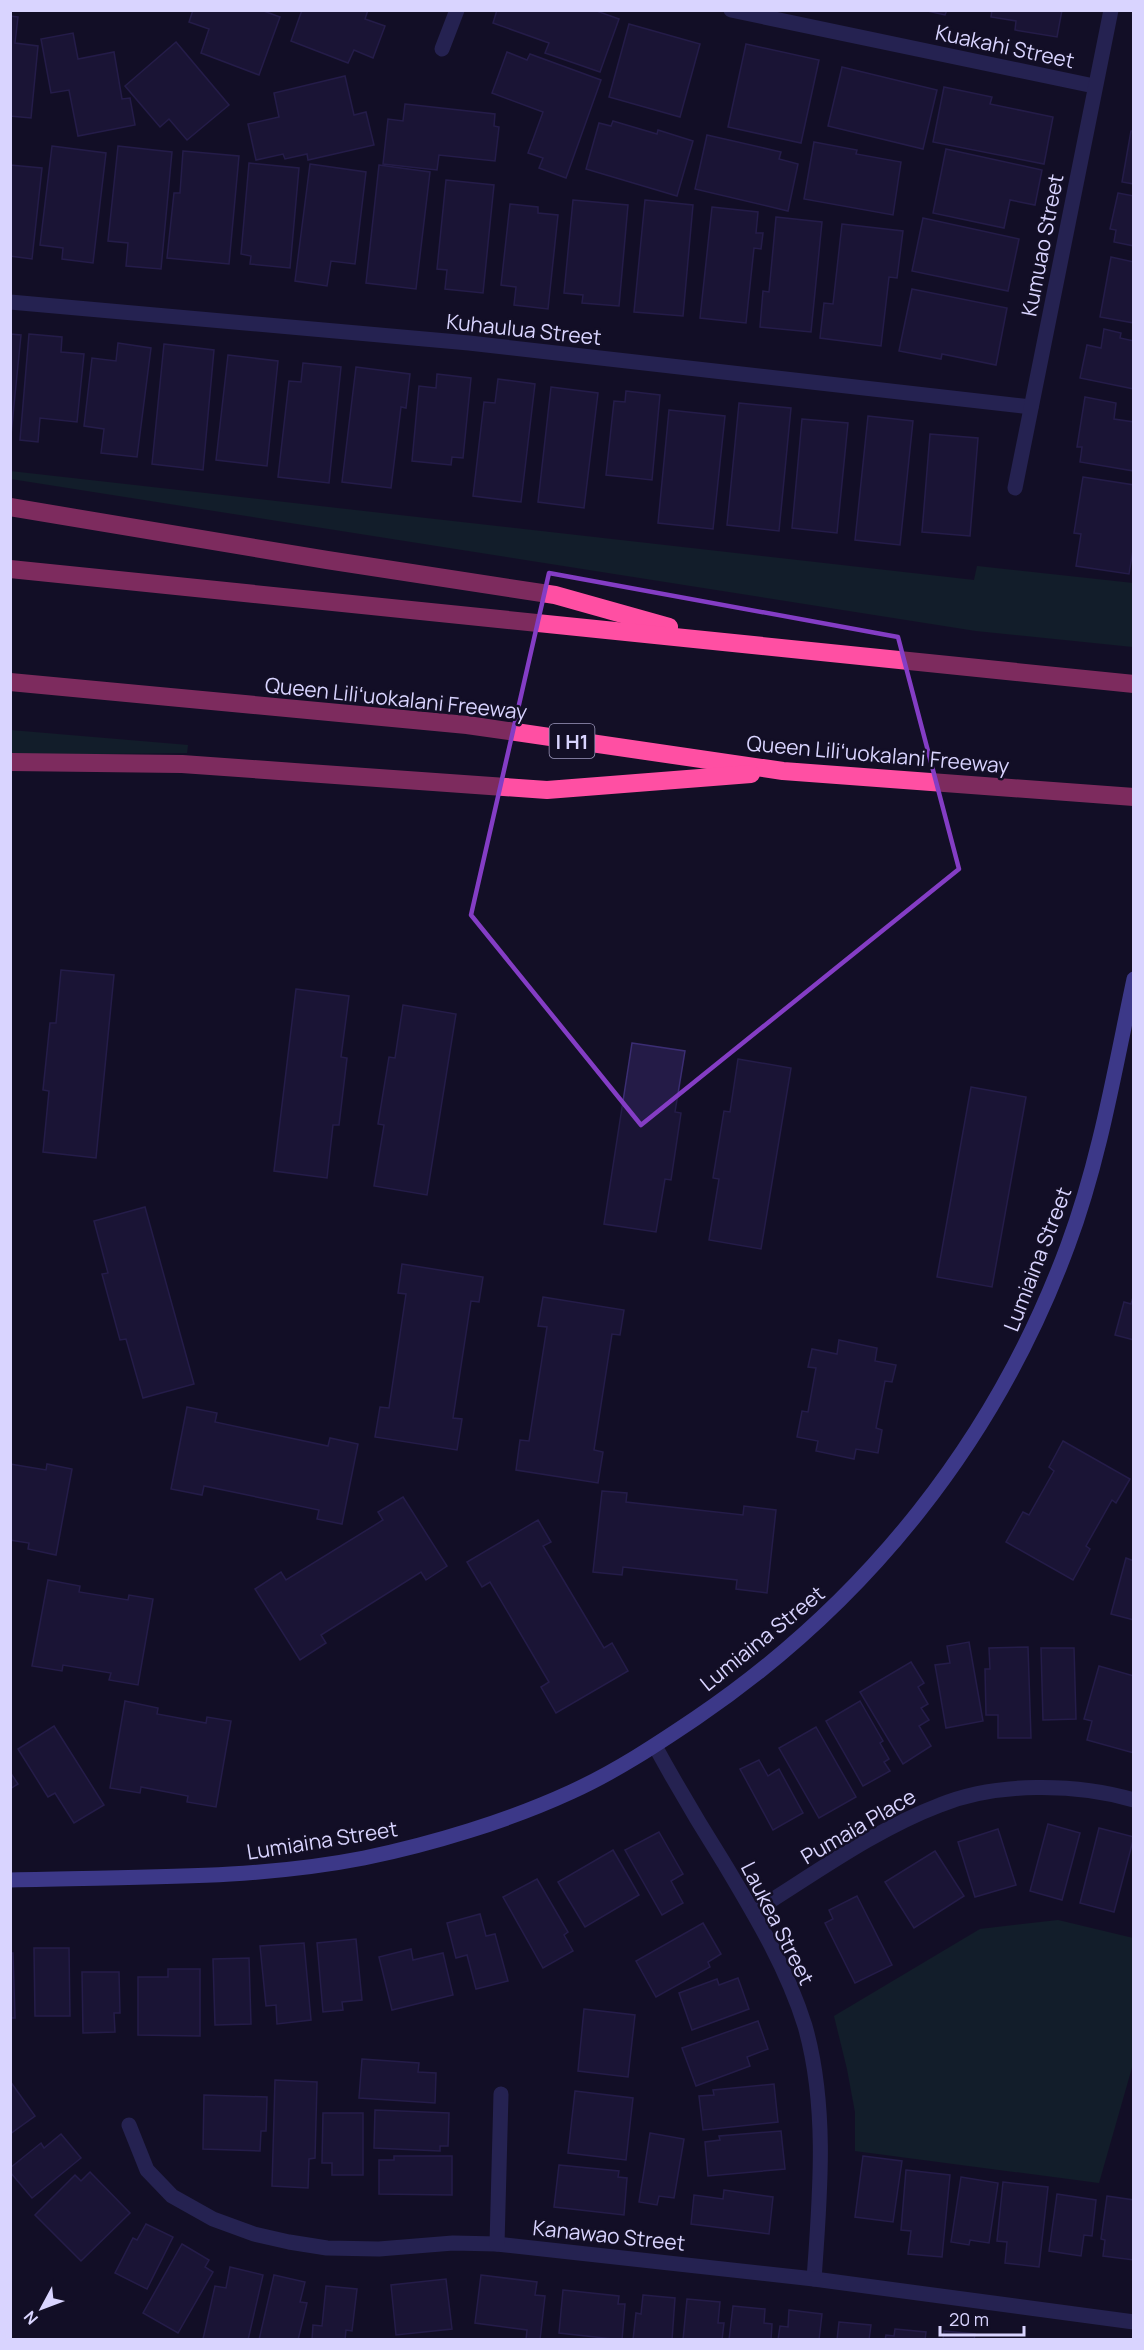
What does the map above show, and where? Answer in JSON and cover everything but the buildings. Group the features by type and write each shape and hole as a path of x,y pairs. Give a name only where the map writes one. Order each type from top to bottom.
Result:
{"highway":[{"path":"10,507 555,595 714,640"},
{"path":"10,569 1134,684"},
{"name":"Queen Liliʻuokalani Freeway","path":"10,682 467,725 783,771 1134,797"},
{"path":"10,762 182,764 547,790 783,771"}],"street":[{"path":"442,49 457,10"},
{"name":"Kuakahi Street","path":"730,10 1094,86"},
{"name":"Kumuao Street","path":"1016,488 1094,86 1111,10"},
{"name":"Kuhaulua Street","path":"10,302 469,343 1031,407"},
{"name":"Lumiaina Street","path":"10,1880 231,1875 311,1867 422,1844 571,1792 655,1746 746,1684 843,1599 902,1535 946,1477 987,1414 1023,1351 1068,1246 1088,1185 1134,979"},
{"name":"Laukea Street","path":"655,1746 753,1912 778,1959 804,2026 814,2075 819,2127 821,2182 814,2279"},
{"name":"Pumaia Place","path":"753,1912 900,1822 942,1804 986,1792 1052,1786 1134,1800"},
{"path":"497,2244 501,2094"},
{"name":"Kanawao Street","path":"129,2125 147,2170 172,2196 213,2219 254,2234 289,2242 327,2248 380,2249 453,2243 497,2244 814,2279 1134,2322"}],"highlighted area":[{"path":"549,573 898,637 959,869 641,1125 471,915"}],"green space":[{"path":"10,471 974,580 977,566 1133,583 1133,647 976,631 11,479"},
{"path":"10,730 188,745 187,753 11,755"},
{"path":"1058,1920 1133,1938 1133,2064 1099,2183 855,2151 855,2112 834,2016 980,1929"}]}
